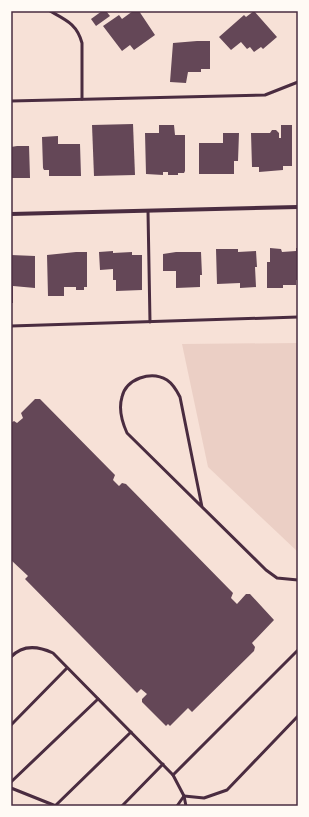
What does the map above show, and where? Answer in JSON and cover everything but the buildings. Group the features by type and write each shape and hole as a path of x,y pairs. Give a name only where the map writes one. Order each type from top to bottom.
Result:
{"street":[{"path":"11,214 298,207"}],"lane":[{"path":"50,11 76,27 79,35 82,44 82,100"},
{"path":"11,101 265,95 298,82"},
{"path":"148,211 150,322"},
{"path":"11,326 298,318"},
{"path":"202,507 177,392 167,380 145,376 137,379 127,386 122,397 120,409 121,421 127,434 266,570 277,578 298,580"},
{"path":"11,656 17,651 28,647 42,648 53,653 173,775 184,796 186,806"},
{"path":"173,775 298,650"},
{"path":"11,725 67,668"},
{"path":"11,782 98,699"},
{"path":"184,796 204,798 227,790 298,716"},
{"path":"11,788 55,806 131,732"},
{"path":"122,806 163,764"},
{"path":"177,806 184,796"}],"shaded area":[{"path":"298,343 298,552 208,467 182,344"}]}
